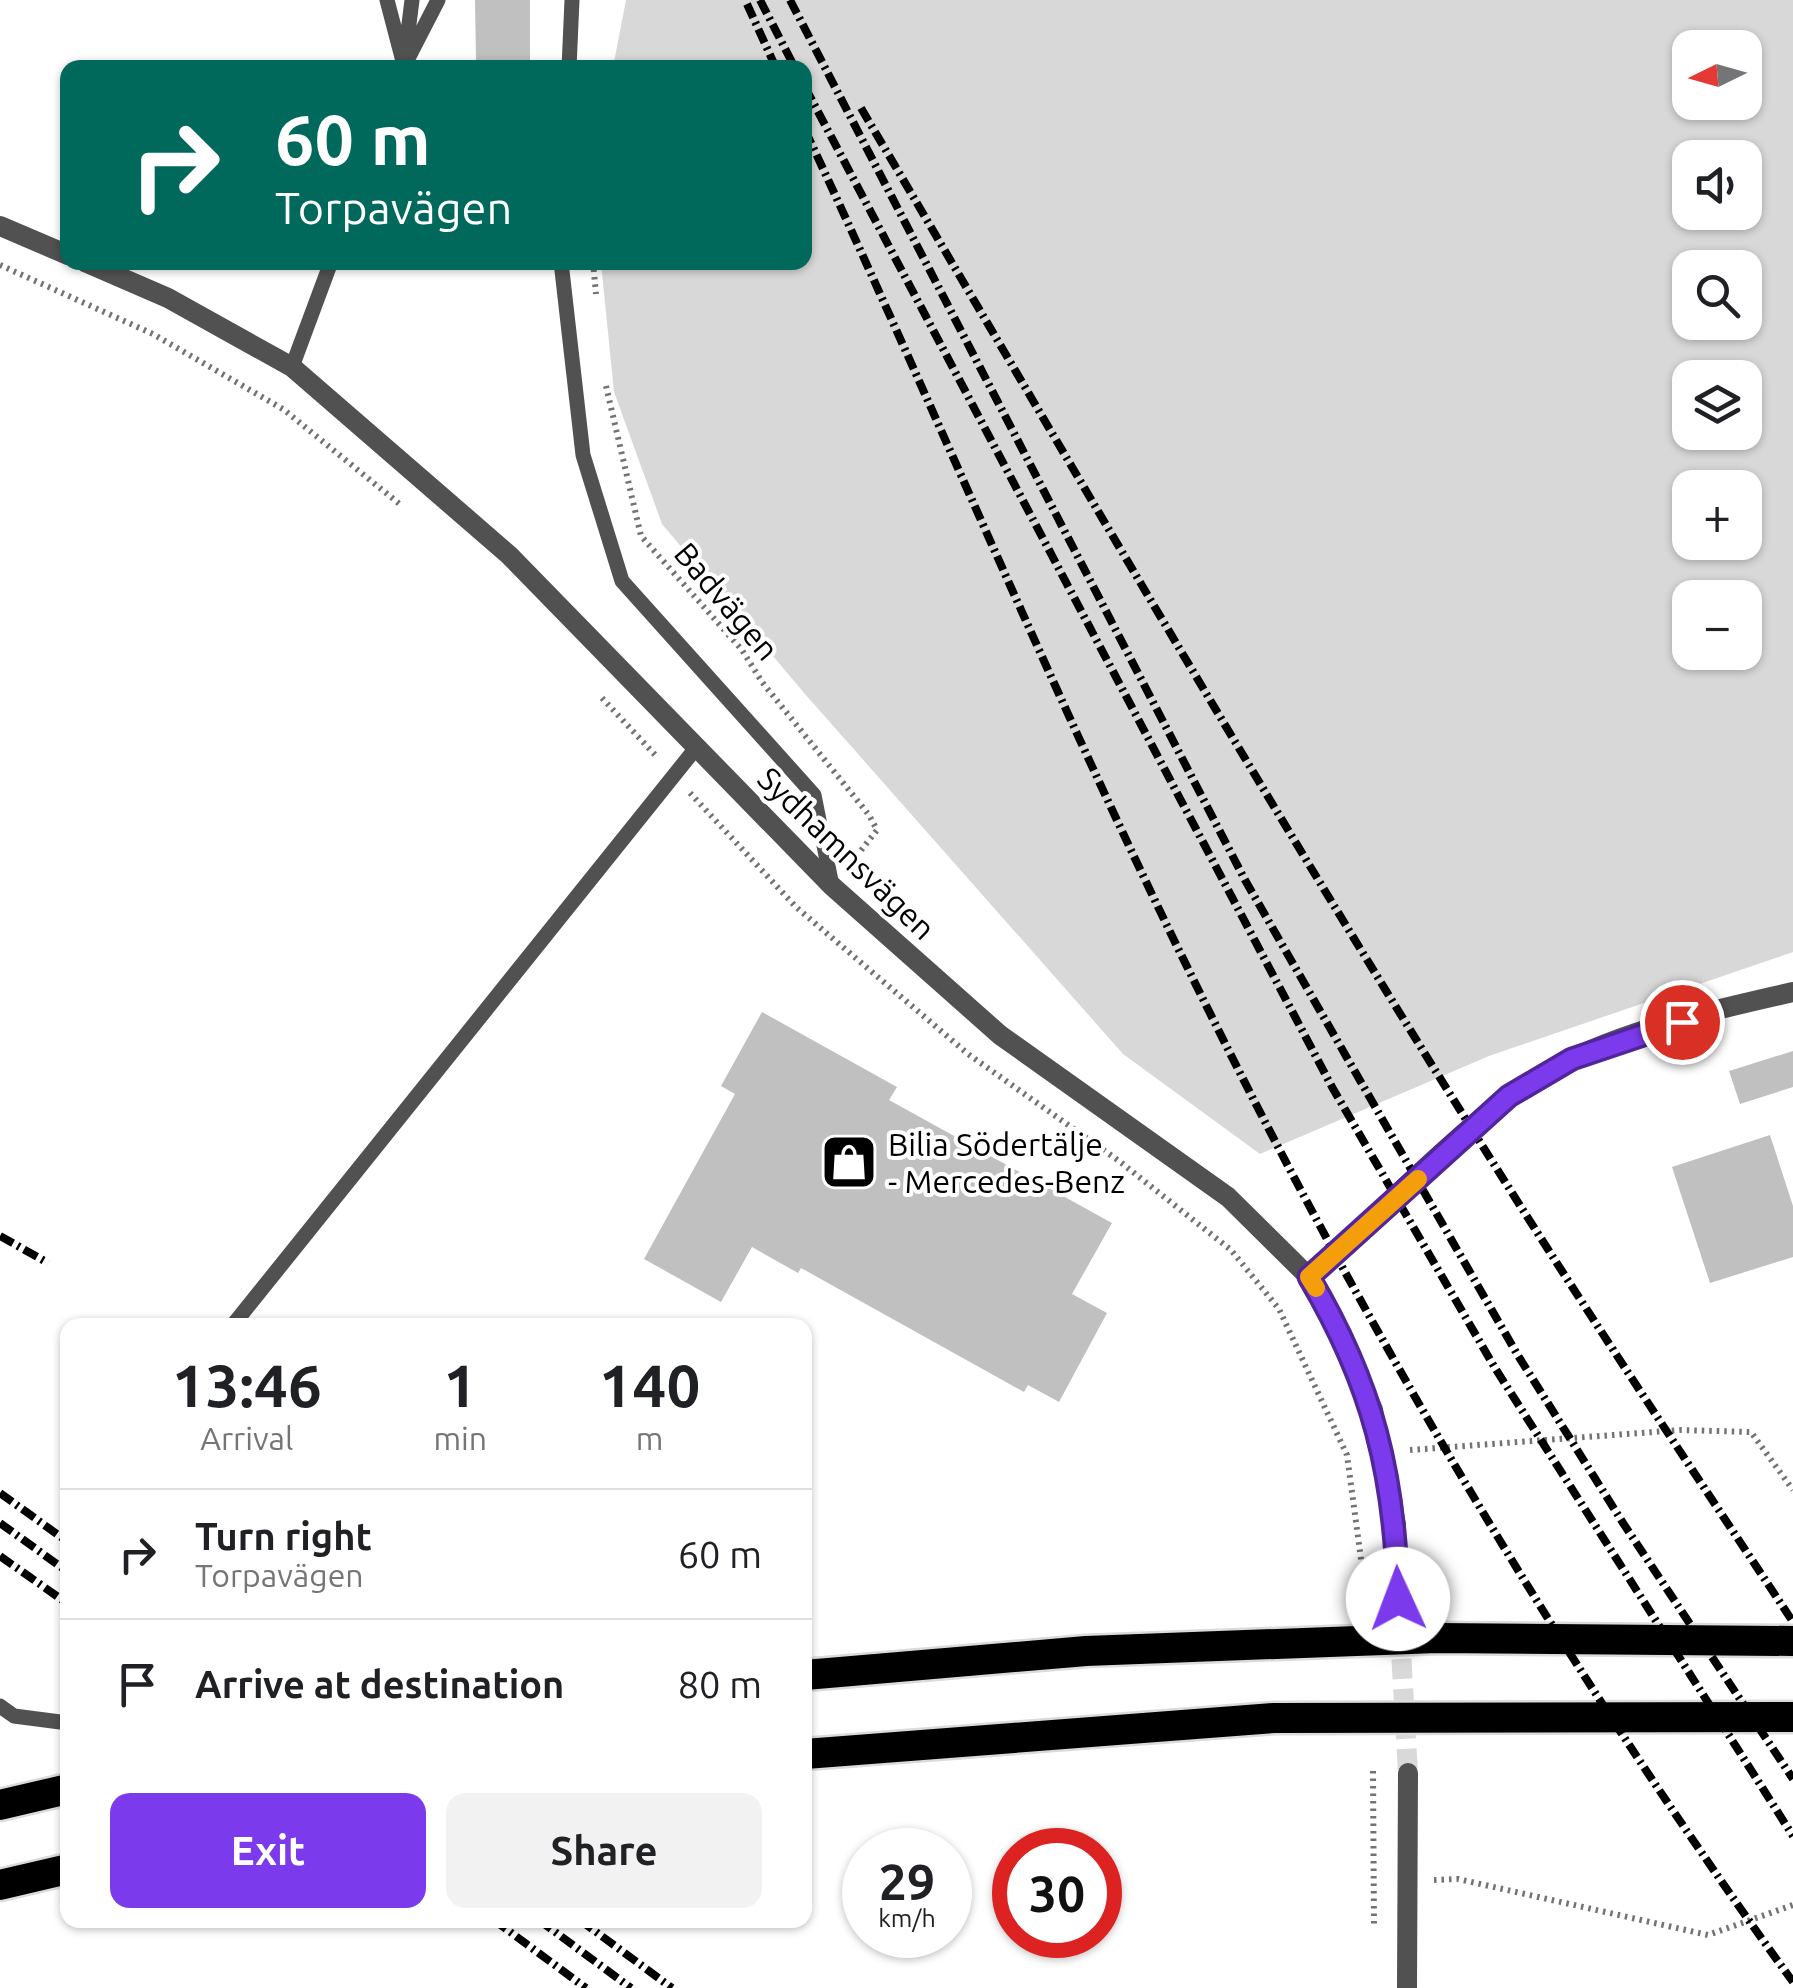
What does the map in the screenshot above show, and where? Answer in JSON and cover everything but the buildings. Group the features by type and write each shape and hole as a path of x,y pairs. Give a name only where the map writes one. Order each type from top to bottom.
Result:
{"highway":[{"path":"812,1675 1086,1651 1437,1638 1793,1641"},
{"path":"812,1753 1274,1718 1793,1717"},
{"path":"0,1805 60,1791"},
{"path":"0,1885 60,1871"}],"street":[{"path":"0,226 60,252"},
{"name":"Sydhamnsvägen","path":"103,270 168,298 292,367 510,555 832,886 1000,1035 1228,1198 1309,1277 1358,1368 1384,1452 1396,1525 1398,1599"},
{"path":"1309,1277 1509,1096 1572,1059 1654,1030 1793,992"},
{"path":"1407,1988 1408,1773"}],"lane":[{"path":"388,0 402,60"},
{"path":"404,60 412,0"},
{"path":"406,60 438,0"},
{"path":"568,60 572,0"},
{"path":"292,367 327,270"},
{"path":"562,270 583,455 622,581 814,795 832,886"},
{"path":"239,1318 696,748"},
{"path":"0,1706 14,1716 60,1722"}],"path":[{"path":"0,265 153,334 283,409 404,508"},
{"path":"593,270 596,300"},
{"name":"Badvägen","path":"604,376 641,536 742,650 876,830 808,918"},
{"path":"597,693 808,918 968,1054 1119,1161 1232,1250 1278,1309 1348,1455 1366,1600"},
{"path":"1384,1452 1681,1430 1751,1432 1793,1490"},
{"path":"1372,1771 1374,1934"},
{"path":"1373,1883 1458,1879 1708,1934 1793,1904"}],"shaded area":[{"path":"626,0 1793,0 1793,952 1489,1056 1260,1154 1123,1054 805,694 662,524 614,392 602,270 812,270 812,60 614,60"}],"tunnel":[{"path":"1398,1599 1408,1773"}],"railway":[{"path":"760,0 791,60"},
{"path":"790,0 1245,880 1517,1354 1623,1523 1793,1779"},
{"path":"747,4 772,60"},
{"path":"812,100 1332,1087 1495,1368 1793,1836"},
{"path":"861,108 1343,921 1579,1297 1793,1622"},
{"path":"812,145 1149,888 1333,1250 1551,1624 1710,1865 1793,1982"},
{"path":"0,1236 48,1263"},
{"path":"0,1493 60,1536"},
{"path":"0,1523 60,1566"},
{"path":"0,1556 60,1598"},
{"path":"505,1928 586,1988"},
{"path":"550,1928 631,1988"},
{"path":"591,1928 672,1988"}],"slow traffic":[{"path":"1316,1288 1309,1277 1418,1179"}],"place":[{"name":"Bilia Södertälje - Mercedes-Benz","path":"849,1162"}],"route":[{"path":"1398,1599 1396,1525 1373,1410 1338,1325 1309,1277 1509,1096 1572,1059 1682,1022"}]}
